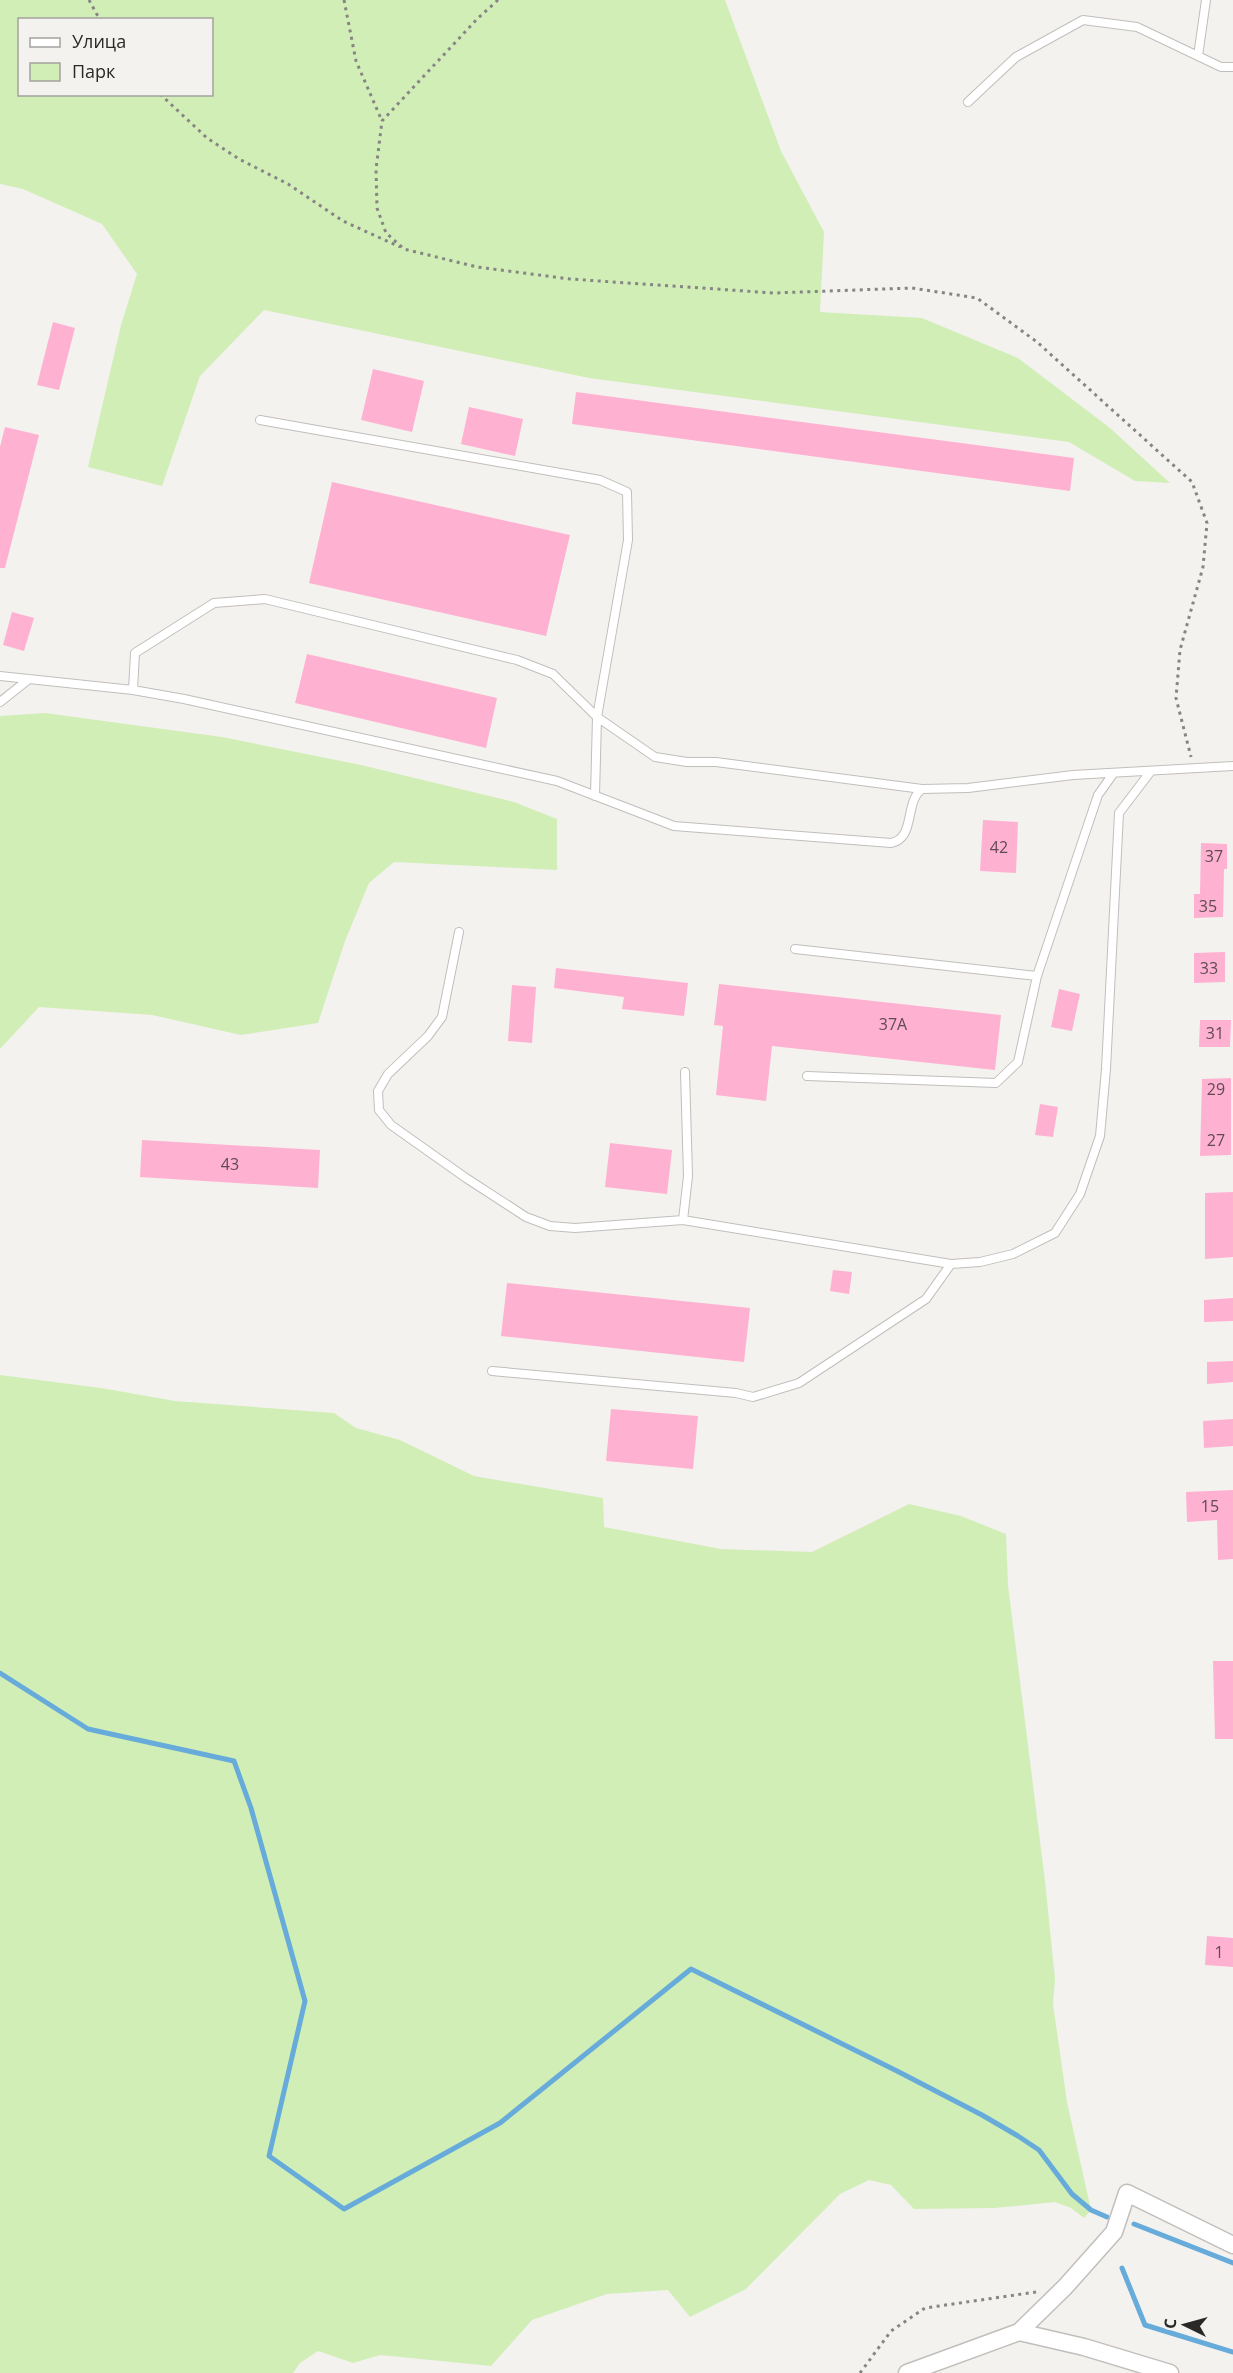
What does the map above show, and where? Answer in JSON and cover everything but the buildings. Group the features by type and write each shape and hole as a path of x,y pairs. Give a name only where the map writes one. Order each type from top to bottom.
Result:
{"street":[{"path":"907,2373 1019,2332 1065,2287 1114,2232 1127,2193 1233,2245"},
{"path":"1019,2332 1084,2346 1170,2373"}],"lane":[{"path":"1198,56 1206,0"},
{"path":"968,102 1016,57 1083,20 1137,27 1221,67 1233,67"},
{"path":"260,420 600,480 627,492 628,540 597,717 595,796"},
{"path":"133,690 135,653 214,603 265,599 517,660 554,674 597,717 656,757 687,762 716,762 922,789 968,788 1073,776 1233,765"},
{"path":"0,676 133,690 184,699 557,781 674,826 898,842 905,836 913,799 922,789"},
{"path":"0,702 29,679"},
{"path":"459,932 442,1017 428,1036 388,1074 378,1091 379,1110 391,1125 526,1218 550,1226 575,1228 682,1220 951,1264 980,1262 1013,1254 1055,1233 1080,1194 1100,1136 1106,1069 1119,813 1150,771"},
{"path":"807,1076 996,1083 1018,1062 1037,976 1098,795 1113,774"},
{"path":"795,949 1037,976"},
{"path":"682,1220 688,1176 684,1072"},
{"path":"492,1371 753,1396 799,1383 926,1299 951,1264"}],"path":[{"path":"88,0 99,18"},
{"path":"344,0 356,62 382,122 376,169 377,208 386,233 404,249"},
{"path":"382,122 478,18 498,0"},
{"path":"162,96 207,138 239,159 288,184 343,221 404,249 477,267 570,279 774,293 912,288 977,298 1037,342 1192,482 1207,522 1203,567 1180,650 1176,698 1194,767"},
{"path":"860,2373 891,2331 925,2308 1065,2287"}],"green space":[{"path":"0,0 725,0 781,151 824,232 820,312 922,318 1018,358 1110,428 1170,483 1135,481 1069,442 589,378 264,310 200,376 162,486 88,467 121,325 137,274 102,224 23,189 0,184"},
{"path":"45,713 222,737 361,765 514,802 557,819 557,870 394,862 369,883 345,941 318,1023 241,1035 152,1015 39,1007 0,1049 0,716"},
{"path":"0,1375 101,1388 175,1401 334,1413 356,1428 400,1440 474,1476 603,1498 604,1527 721,1549 812,1552 909,1504 961,1516 1006,1534 1008,1585 1055,1979 1053,2004 1067,2102 1091,2210 1084,2218 1071,2208 1055,2202 995,2208 914,2209 891,2185 869,2180 840,2194 746,2289 690,2317 668,2290 607,2294 532,2320 491,2366 380,2355 353,2363 318,2351 300,2363 293,2373 0,2373"}],"waterway":[{"path":"0,1673 88,1729 234,1761 251,1808 305,2001 269,2156 344,2209 500,2123 691,1969 897,2071 1018,2136 1039,2150 1072,2194 1091,2210 1107,2217"},
{"path":"1134,2224 1233,2263"},
{"path":"1122,2268 1145,2325 1233,2352"}]}
